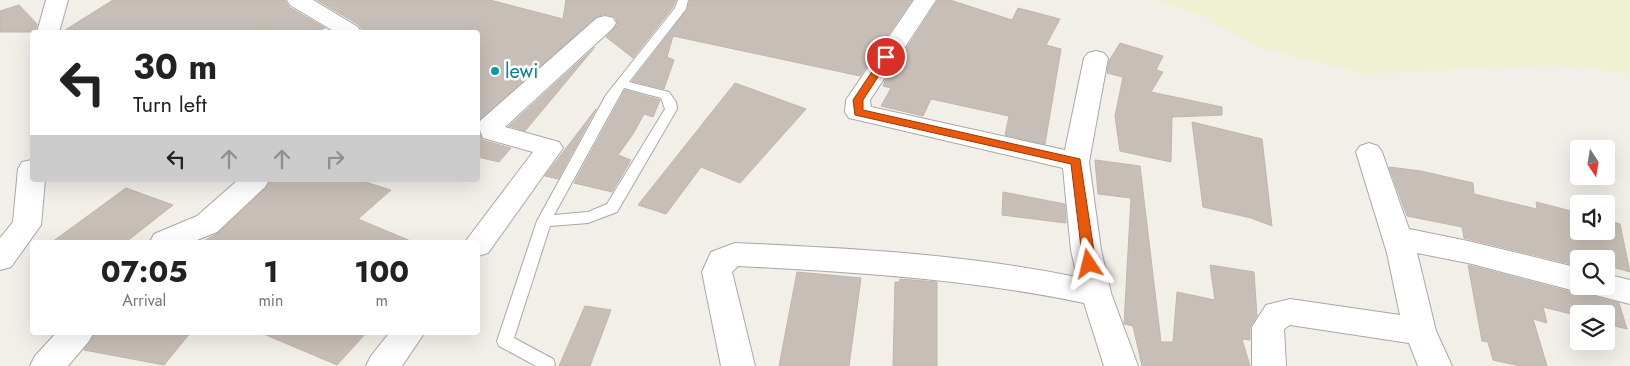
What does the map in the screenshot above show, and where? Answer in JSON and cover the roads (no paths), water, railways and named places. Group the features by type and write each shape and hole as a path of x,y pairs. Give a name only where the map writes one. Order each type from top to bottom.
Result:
{"street":[{"path":"49,30 57,0"},
{"path":"298,0 347,30"},
{"path":"924,0 858,100 858,112 1076,162"},
{"path":"480,243 550,148 492,132 490,126 605,23"},
{"path":"1096,58 1076,162 1086,250 1096,293 1122,366"},
{"path":"1369,152 1397,238 1420,331 1435,366"},
{"path":"0,259 27,225 31,182"},
{"path":"169,240 207,224 252,182"},
{"path":"1397,238 1468,252 1570,278"},
{"path":"738,366 717,272 722,260 735,254 879,262 1036,279 1096,293"},
{"path":"1615,288 1630,292"},
{"path":"1269,366 1268,326 1277,314 1290,312 1420,331"},
{"path":"47,366 75,335"},
{"path":"383,366 407,335"}],"lane":[{"path":"546,366 547,364 505,342 544,221 612,95 680,10 683,0"},
{"path":"544,221 590,218 612,208 671,109 670,102 665,95 621,84"}],"place":[{"name":"lewi","path":"495,71"}]}
